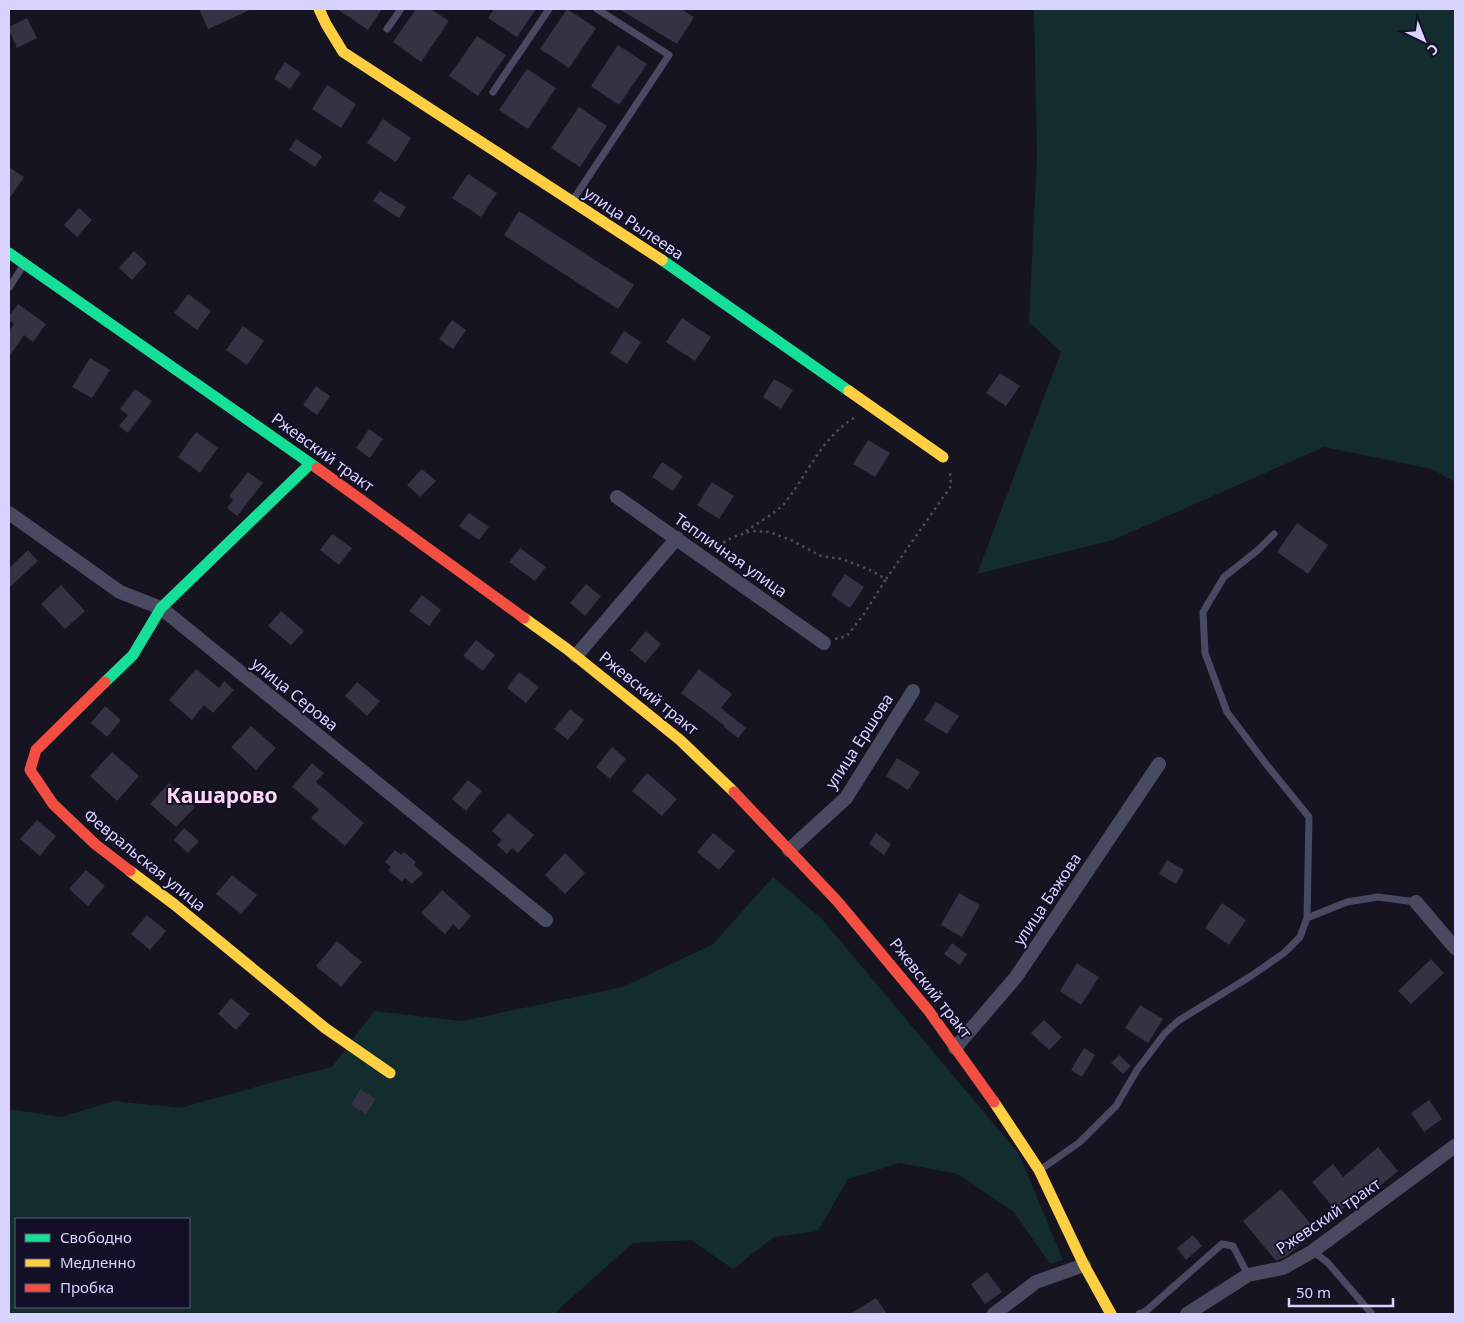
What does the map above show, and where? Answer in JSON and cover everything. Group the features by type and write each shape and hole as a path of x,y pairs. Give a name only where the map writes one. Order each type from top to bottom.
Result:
{"street":[{"name":"улица Рылеева","path":"319,9 343,52 650,252 943,457"},
{"name":"Ржевский тракт","path":"9,252 282,443 576,656 680,740 740,798 838,902 928,1010 979,1080 1039,1170 1084,1265 1111,1314"},
{"name":"Февральская улица","path":"310,464 161,608 133,655 70,714 36,750 30,770 53,804 95,844 175,905 325,1028 390,1073"},
{"name":"Тепличная улица","path":"617,497 824,643"},
{"name":"улица Серова","path":"9,514 120,592 161,608 546,920"},
{"path":"576,656 677,538"},
{"name":"улица Ершова","path":"789,850 846,798 913,691"},
{"name":"улица Бажова","path":"956,1048 1016,977 1159,764"},
{"path":"1416,902 1455,948"},
{"name":"Ржевский тракт","path":"1187,1314 1248,1275 1283,1268 1313,1251 1455,1146"},
{"path":"994,1314 1036,1282 1084,1265"}],"lane":[{"path":"387,30 401,9"},
{"path":"493,92 550,9"},
{"path":"572,201 669,55 597,9"},
{"path":"9,288 24,264"},
{"path":"1039,1170 1080,1142 1116,1106 1137,1070 1165,1033 1178,1021 1251,976 1284,953 1300,937 1307,918 1309,817 1227,712 1205,654 1203,612 1224,576 1258,550 1274,534"},
{"path":"1307,918 1347,902 1378,897 1416,902"},
{"path":"1139,1314 1146,1311 1222,1244 1233,1246 1248,1275"},
{"path":"1313,1251 1328,1263 1372,1314"}],"path":[{"path":"743,534 782,506 816,455 845,423 872,407"},
{"path":"824,643 847,636 951,486 950,466 943,457"},
{"path":"695,551 719,545 732,537 752,531 770,532 793,540 821,556 842,559 868,569 886,579"}],"green space":[{"path":"1034,9 1455,9 1455,482 1432,469 1324,447 1113,540 977,574 1061,352 1029,322 1037,155"},
{"path":"773,877 821,918 1019,1154 1063,1260 1050,1264 1014,1212 958,1174 900,1163 848,1179 818,1231 774,1237 733,1269 691,1240 633,1243 559,1309 556,1314 9,1314 9,1109 61,1117 114,1101 180,1108 332,1067 374,1011 462,1021 623,987 713,944"}],"building":[{"path":"199,9 252,9 208,29"},
{"path":"337,9 382,9 368,30"},
{"path":"416,9 431,9 449,21 421,62 393,42"},
{"path":"494,9 536,9 517,37 488,18"},
{"path":"567,9 596,28 569,68 540,49"},
{"path":"619,9 681,9 694,17 677,44"},
{"path":"27,18 37,38 17,48 9,27"},
{"path":"477,36 506,55 478,96 449,76"},
{"path":"618,45 647,64 619,105 591,86"},
{"path":"285,62 301,73 290,89 274,79"},
{"path":"527,69 556,88 528,129 499,110"},
{"path":"327,85 356,104 341,128 312,109"},
{"path":"579,107 607,126 580,167 551,148"},
{"path":"383,119 411,138 396,162 367,143"},
{"path":"296,139 322,156 315,167 289,150"},
{"path":"9,167 24,177 9,199"},
{"path":"468,174 497,193 481,217 452,198"},
{"path":"380,191 406,207 399,218 373,201"},
{"path":"79,208 92,220 77,237 64,225"},
{"path":"519,211 634,285 618,309 504,235"},
{"path":"134,251 147,263 132,280 119,268"},
{"path":"188,294 211,311 197,330 174,313"},
{"path":"18,304 46,324 33,342 24,335 9,357 9,331 14,324 9,320 9,316"},
{"path":"682,318 711,337 695,361 666,342"},
{"path":"452,320 466,330 453,349 439,339"},
{"path":"243,326 264,341 247,365 226,350"},
{"path":"624,331 641,342 627,364 610,353"},
{"path":"90,358 110,370 92,398 72,387"},
{"path":"1000,373 1020,386 1006,406 986,393"},
{"path":"774,379 793,390 781,409 763,397"},
{"path":"316,386 330,396 317,415 303,405"},
{"path":"135,389 152,401 128,433 119,426 128,415 120,409"},
{"path":"369,429 383,439 370,458 356,448"},
{"path":"196,432 218,448 200,473 178,457"},
{"path":"868,440 890,453 875,477 853,464"},
{"path":"662,462 683,476 673,491 652,477"},
{"path":"422,469 436,481 420,497 407,485"},
{"path":"248,472 263,483 237,516 227,508 233,500 229,496"},
{"path":"712,482 734,496 719,519 697,505"},
{"path":"469,513 489,527 479,540 459,526"},
{"path":"1297,523 1328,545 1308,574 1277,552"},
{"path":"332,534 352,548 339,565 320,550"},
{"path":"520,548 546,567 535,581 509,562"},
{"path":"28,550 38,561 9,588 9,568"},
{"path":"845,574 864,587 850,608 831,595"},
{"path":"586,584 601,596 585,616 570,603"},
{"path":"61,585 85,611 65,629 41,604"},
{"path":"422,595 441,610 429,626 409,611"},
{"path":"281,611 304,631 291,645 268,626"},
{"path":"646,631 661,644 645,663 630,650"},
{"path":"476,640 495,655 483,671 463,656"},
{"path":"196,669 219,688 224,681 234,690 213,713 204,705 192,720 169,700"},
{"path":"699,669 732,694 721,708 746,728 738,738 681,693"},
{"path":"519,672 539,687 526,703 507,688"},
{"path":"357,682 380,701 367,716 345,696"},
{"path":"936,702 959,716 947,734 924,720"},
{"path":"105,706 121,720 107,737 91,723"},
{"path":"570,709 584,720 568,740 554,729"},
{"path":"251,726 276,748 256,770 231,747"},
{"path":"612,747 626,759 610,779 596,767"},
{"path":"112,752 139,776 117,801 90,776"},
{"path":"897,758 920,772 908,790 886,776"},
{"path":"312,763 324,773 316,782 364,823 345,846 311,818 319,809 292,787"},
{"path":"647,773 677,799 662,816 632,791"},
{"path":"468,780 482,791 466,811 452,799"},
{"path":"169,783 195,807 176,827 150,804"},
{"path":"508,813 534,835 518,853 512,848 507,854 497,845 502,840 492,831"},
{"path":"37,820 56,836 40,856 20,839"},
{"path":"184,828 199,841 188,853 174,840"},
{"path":"713,833 735,851 719,870 697,852"},
{"path":"876,833 891,844 884,855 869,844"},
{"path":"395,850 401,855 404,852 416,862 414,865 423,873 412,884 405,878 402,882 388,870 391,867 385,862"},
{"path":"565,853 585,873 565,894 545,875"},
{"path":"1167,860 1184,870 1176,884 1159,874"},
{"path":"86,870 105,886 88,906 69,889"},
{"path":"232,875 257,895 241,914 216,894"},
{"path":"442,890 471,916 459,930 453,924 445,934 421,913"},
{"path":"959,893 980,905 962,937 941,925"},
{"path":"1222,903 1246,920 1229,945 1205,928"},
{"path":"147,915 166,931 150,950 131,934"},
{"path":"337,941 362,962 341,987 316,966"},
{"path":"952,943 967,954 960,965 944,954"},
{"path":"1431,959 1444,973 1411,1004 1398,991"},
{"path":"1077,963 1099,977 1081,1005 1060,991"},
{"path":"231,998 250,1014 236,1030 218,1014"},
{"path":"1140,1005 1163,1019 1148,1043 1125,1028"},
{"path":"1044,1020 1062,1037 1049,1050 1031,1033"},
{"path":"1084,1048 1095,1055 1082,1077 1071,1070"},
{"path":"1119,1055 1131,1066 1123,1074 1111,1063"},
{"path":"360,1089 376,1099 366,1114 351,1105"},
{"path":"1429,1100 1442,1119 1424,1132 1411,1113"},
{"path":"1378,1147 1398,1171 1375,1190 1371,1185 1338,1213 1312,1182 1333,1164 1343,1177"},
{"path":"1281,1189 1317,1231 1287,1256 1276,1261 1243,1221"},
{"path":"1193,1235 1202,1246 1186,1260 1177,1248"},
{"path":"987,1272 1002,1292 985,1304 971,1284"},
{"path":"876,1298 887,1314 850,1314"}],"traffic: fast":[{"path":"9,253 317,468"},
{"path":"662,260 849,391"},
{"path":"105,682 133,655 161,608 310,464"}],"traffic: slow":[{"path":"319,9 343,52 662,260"},
{"path":"849,391 943,457"},
{"path":"524,618 567,649 680,740 734,792"},
{"path":"130,871 175,905 325,1028 390,1073"},
{"path":"994,1102 1039,1170 1084,1265 1111,1314"}],"traffic: jam":[{"path":"317,468 524,618"},
{"path":"105,682 36,750 30,770 53,804 95,844 130,871"},
{"path":"734,792 838,902 928,1010 994,1102"}],"district":[{"name":"Кашарово","path":"222,796"}]}
